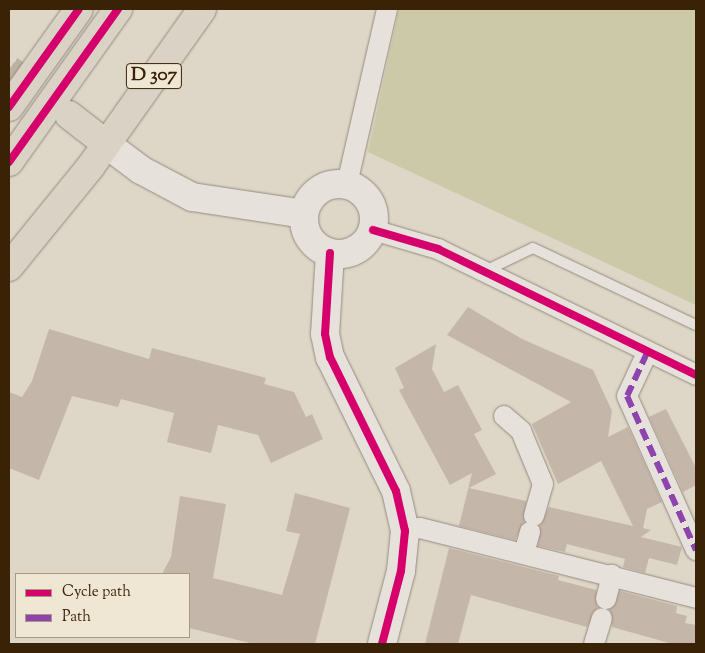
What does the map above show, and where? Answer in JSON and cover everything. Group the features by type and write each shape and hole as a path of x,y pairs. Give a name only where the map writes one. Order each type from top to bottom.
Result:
{"main road":[{"path":"9,107 58,22 79,9"},
{"path":"9,162 118,9"},
{"name":"D 307","path":"106,143 202,9"},
{"path":"9,267 106,143 69,115"}],"street":[{"path":"347,184 387,9"},
{"path":"106,143 141,170 192,197 304,214"},
{"path":"347,184 358,189 373,207 373,230 360,247 330,253 313,242 304,214 315,193 324,186 347,184"},
{"path":"373,230 438,249 647,353 696,375"},
{"path":"330,253 325,334 330,357 396,491 405,530 401,571 382,644"},
{"path":"647,353 627,396 696,550"},
{"path":"504,416 521,431 543,484 524,553"},
{"path":"405,530 420,528 696,598"},
{"path":"594,644 612,576"}],"lane":[{"path":"483,271 533,248 696,325"}],"shaded area":[{"path":"399,9 696,9 696,305 368,152"}],"building":[{"path":"468,307 522,339 593,370 612,411 608,437 628,427 662,502 647,509 643,528 651,530 641,537 682,547 677,565 649,558 645,573 623,567 625,559 567,544 565,552 538,546 540,526 549,507 633,526 601,461 558,484 532,424 571,402 447,335"},
{"path":"49,329 149,359 152,348 266,378 264,384 294,392 306,417 312,414 323,439 271,463 258,435 218,425 211,453 167,442 174,413 121,399 118,407 72,396 39,480 9,468 9,392 22,397 32,381"},
{"path":"436,344 432,369 444,392 458,385 482,430 474,434 496,474 469,488 526,501 524,522 515,540 459,526 472,473 450,485 399,390 404,388 395,368"},
{"path":"666,409 696,468 696,485 683,492 649,417"},
{"path":"295,493 350,508 315,644 254,644 190,628 190,573 163,573 171,557 180,496 226,504 213,578 282,595 300,534 286,531"},
{"path":"449,548 559,576 558,580 596,590 598,607 587,627 471,595 458,644 425,644"},
{"path":"620,591 677,606 676,613 687,616 685,623 696,625 696,644 673,644 612,627 610,610"}],"tunnel":[{"path":"9,69 69,115"}],"marked path":[{"path":"647,353 627,396 696,550"}],"cycle path":[{"path":"9,107 79,9"},
{"path":"9,162 118,9"},
{"path":"373,230 438,249 696,375"},
{"path":"330,253 325,334 330,357 396,491 405,531 401,571 382,644"}]}
